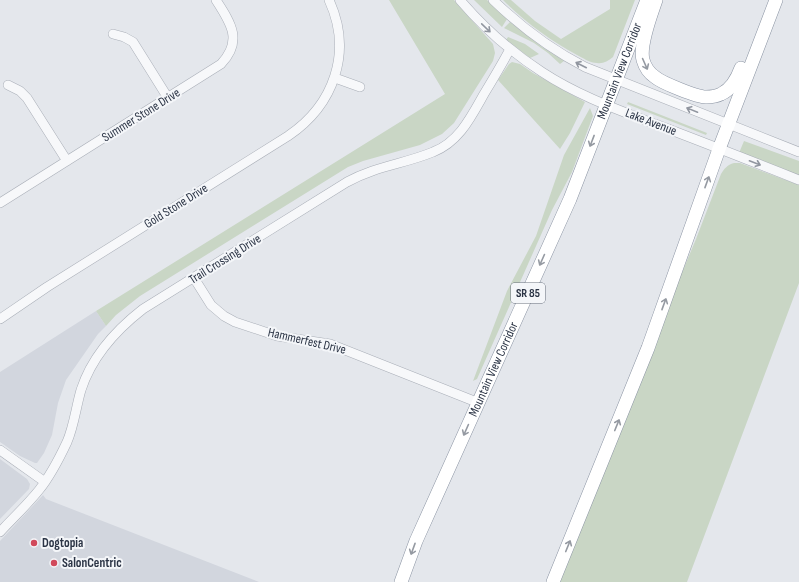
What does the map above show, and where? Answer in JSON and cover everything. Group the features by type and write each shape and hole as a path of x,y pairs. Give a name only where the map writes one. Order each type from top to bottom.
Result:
{"highway":[{"name":"Mountain View Corridor","path":"401,582 416,541 570,199 648,0"},
{"path":"656,0 642,48 645,65 650,74 659,80 706,97 721,94 734,83 767,0"},
{"path":"554,582 648,348 728,124 776,0"}],"street":[{"name":"Summer Stone Drive","path":"0,203 216,68 228,55 233,44 232,28 216,0"},
{"name":"Gold Stone Drive","path":"2,315 297,130 319,109 335,78 338,59 339,38 336,17 329,0"},
{"name":"Lake Avenue","path":"460,0 486,28 510,49 558,82 606,105 799,180"},
{"name":"Lake Avenue","path":"494,0 524,28 548,46 585,67 799,152"},
{"path":"113,34 124,37 133,42 168,98"},
{"name":"Trail Crossing Drive","path":"0,532 45,482 54,467 68,441 81,388 88,373 96,358 124,325 143,309 355,178 368,171 428,154 446,146 458,136 467,124 510,49"},
{"path":"335,78 360,87"},
{"path":"8,85 25,95 67,161"},
{"name":"Hammerfest Drive","path":"194,278 211,304 224,316 236,322 277,336 330,344 479,403"},
{"path":"0,450 45,482"}],"shaded area":[{"path":"96,311 106,326 98,334 66,380 58,403 52,435 44,453 37,463 35,463 20,456 0,442 0,372"},
{"path":"0,459 27,479 30,484 29,489 0,519"},
{"path":"43,495 46,499 259,582 0,582 0,541"}],"green space":[{"path":"389,0 454,0 493,44 495,53 493,61 454,123 442,134 420,145 363,161 348,167 140,296 116,315 106,326 96,311 445,94"},
{"path":"474,0 487,0 507,19 502,27"},
{"path":"503,0 511,0 535,21 561,39 610,9 610,0 635,0 613,57 605,62 599,63 587,60 557,43 529,23"},
{"path":"510,22 542,47 564,61 560,64 534,43 504,28"},
{"path":"508,37 525,44 539,54 530,58 506,40"},
{"path":"512,62 520,64 533,73 585,102 570,133 560,149 498,80"},
{"path":"628,102 707,133 706,135 627,104"},
{"path":"590,108 593,116 572,172 552,210 477,379 473,381 507,291 536,236 564,155"},
{"path":"744,141 799,161 799,176 739,153"},
{"path":"734,163 740,163 799,185 799,283 687,582 559,582 721,174 726,167"}],"place":[{"name":"Dogtopia","path":"34,543"},
{"name":"SalonCentric","path":"54,563"}]}
